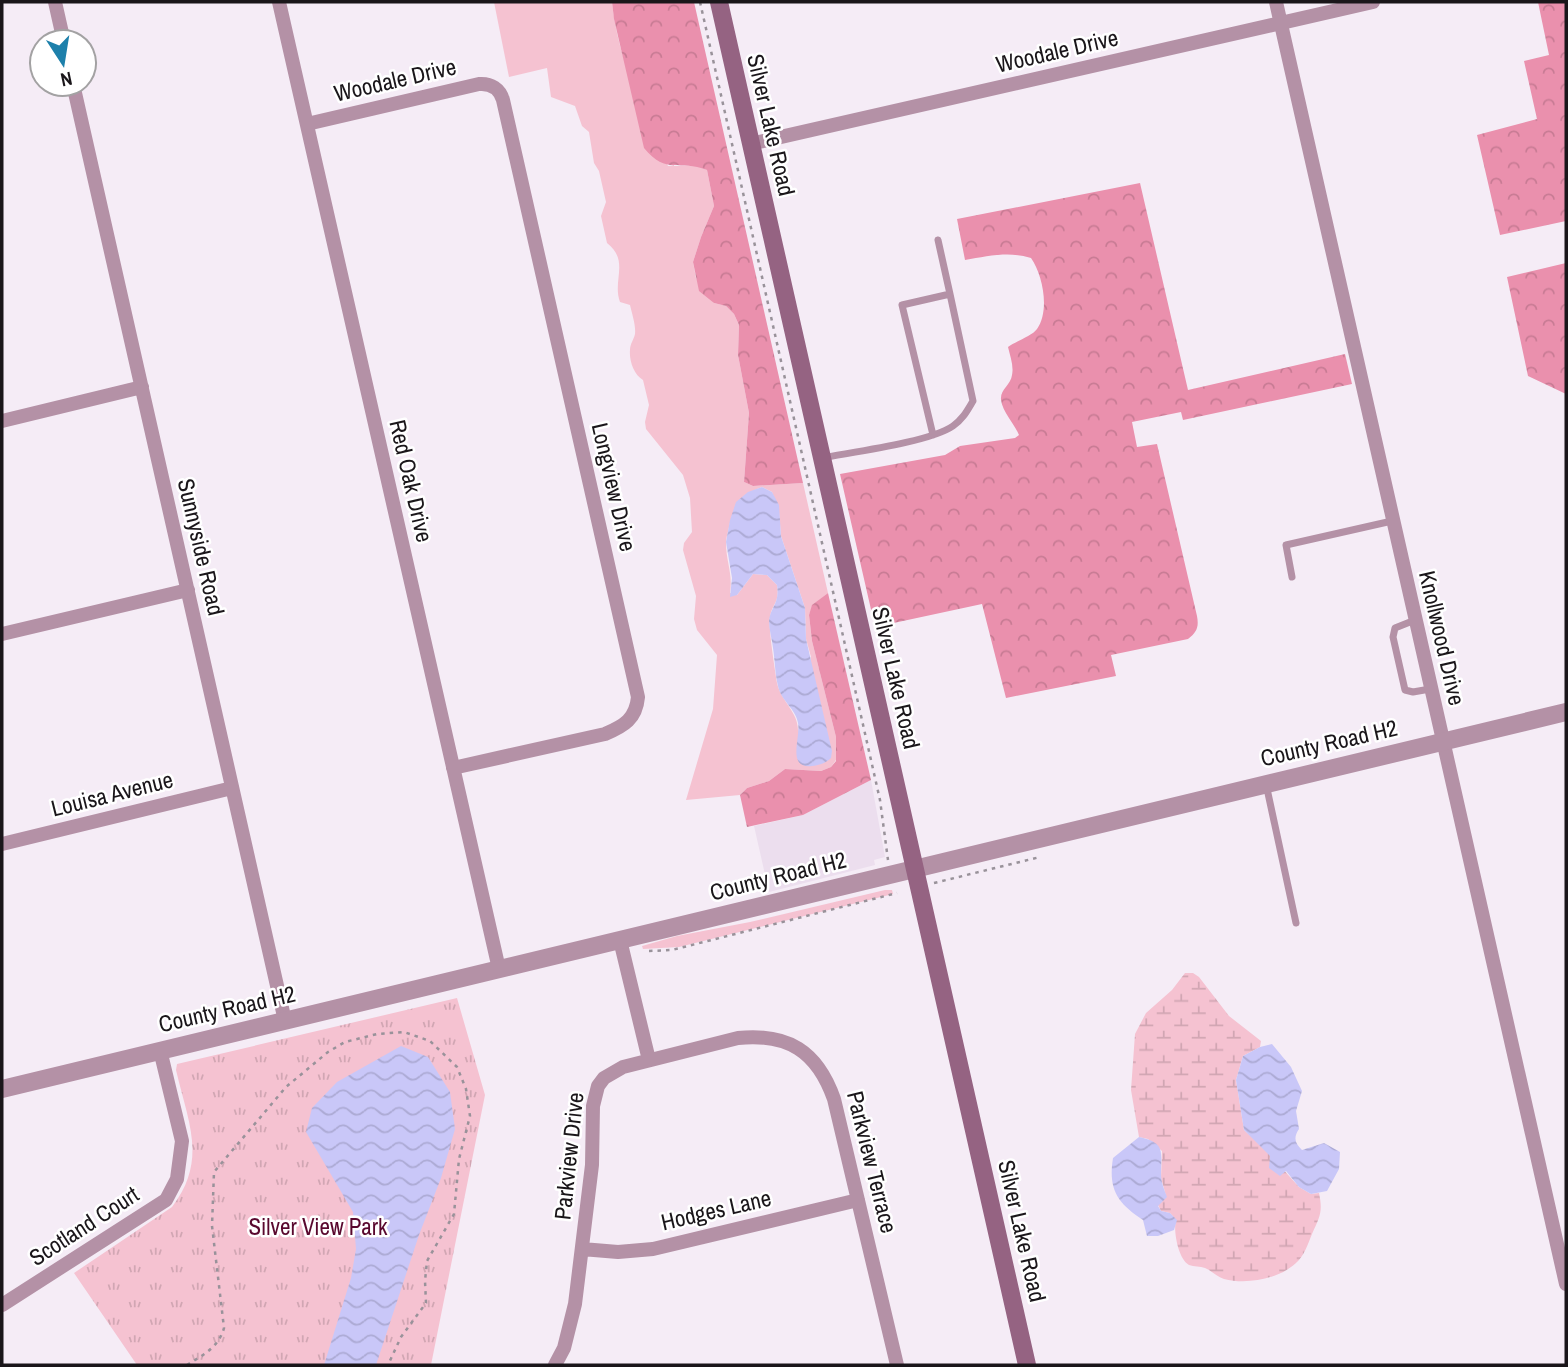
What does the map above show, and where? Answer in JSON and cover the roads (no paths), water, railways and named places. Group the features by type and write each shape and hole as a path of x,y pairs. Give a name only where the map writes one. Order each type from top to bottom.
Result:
{"main road":[{"name":"Silver Lake Road","path":"719,2 1027,1365"}],"street":[{"path":"55,2 61,28"},
{"name":"Red Oak Drive","path":"279,2 499,969"},
{"name":"Knollwood Drive","path":"1276,2 1566,1284"},
{"name":"Woodale Drive","path":"750,144 1373,2"},
{"name":"Woodale Drive","path":"307,124 479,84 487,83 494,87"},
{"name":"Longview Drive","path":"453,768 605,734 626,725 637,707 638,697 503,100 501,93 494,87"},
{"name":"Sunnyside Road","path":"76,98 285,1021"},
{"path":"2,421 142,387"},
{"path":"2,634 188,590"},
{"name":"County Road H2","path":"2,1089 1566,712"},
{"name":"Louisa Avenue","path":"2,844 232,789"},
{"path":"620,940 649,1060"},
{"name":"Parkview Terrace","path":"649,1060 738,1038 758,1036 793,1044 809,1056 827,1080 834,1099 897,1365"},
{"name":"Scotland Court","path":"2,1306 166,1200 177,1179 182,1141 160,1051"},
{"name":"Parkview Drive","path":"555,1365 564,1348 575,1304 593,1165 594,1094 604,1078 623,1068 649,1060"},
{"name":"Hodges Lane","path":"582,1249 618,1252 653,1249 858,1200"}],"lane":[{"path":"821,459 933,435 951,428 965,416 973,401 938,240"},
{"path":"933,435 902,305 950,294"},
{"path":"1292,577 1286,545 1392,521"},
{"path":"1415,620 1395,628 1393,637 1405,690 1413,692 1430,689"},
{"path":"1266,784 1296,922"}],"water":[{"path":"762,487 772,492 779,505 781,536 805,608 806,639 832,751 829,760 815,766 799,763 796,751 798,723 782,696 777,681 769,621 777,597 777,585 767,575 753,574 737,595 730,597 732,578 726,542 730,520 736,502 748,492"},
{"path":"1272,1044 1291,1067 1302,1091 1296,1111 1299,1129 1295,1138 1298,1145 1302,1150 1324,1143 1340,1152 1339,1169 1327,1191 1311,1194 1299,1187 1286,1171 1280,1176 1269,1168 1270,1156 1244,1130 1236,1080 1243,1056"},
{"path":"401,1046 428,1057 450,1092 455,1129 441,1178 376,1365 324,1365 351,1278 356,1249 353,1212 306,1132 312,1108 337,1082"},
{"path":"1139,1137 1154,1142 1160,1149 1162,1180 1167,1197 1158,1206 1161,1211 1170,1213 1177,1220 1174,1230 1158,1236 1147,1236 1143,1220 1121,1201 1113,1187 1113,1158"}],"park label":[{"name":"Silver View Park","path":"318,1227"}]}
